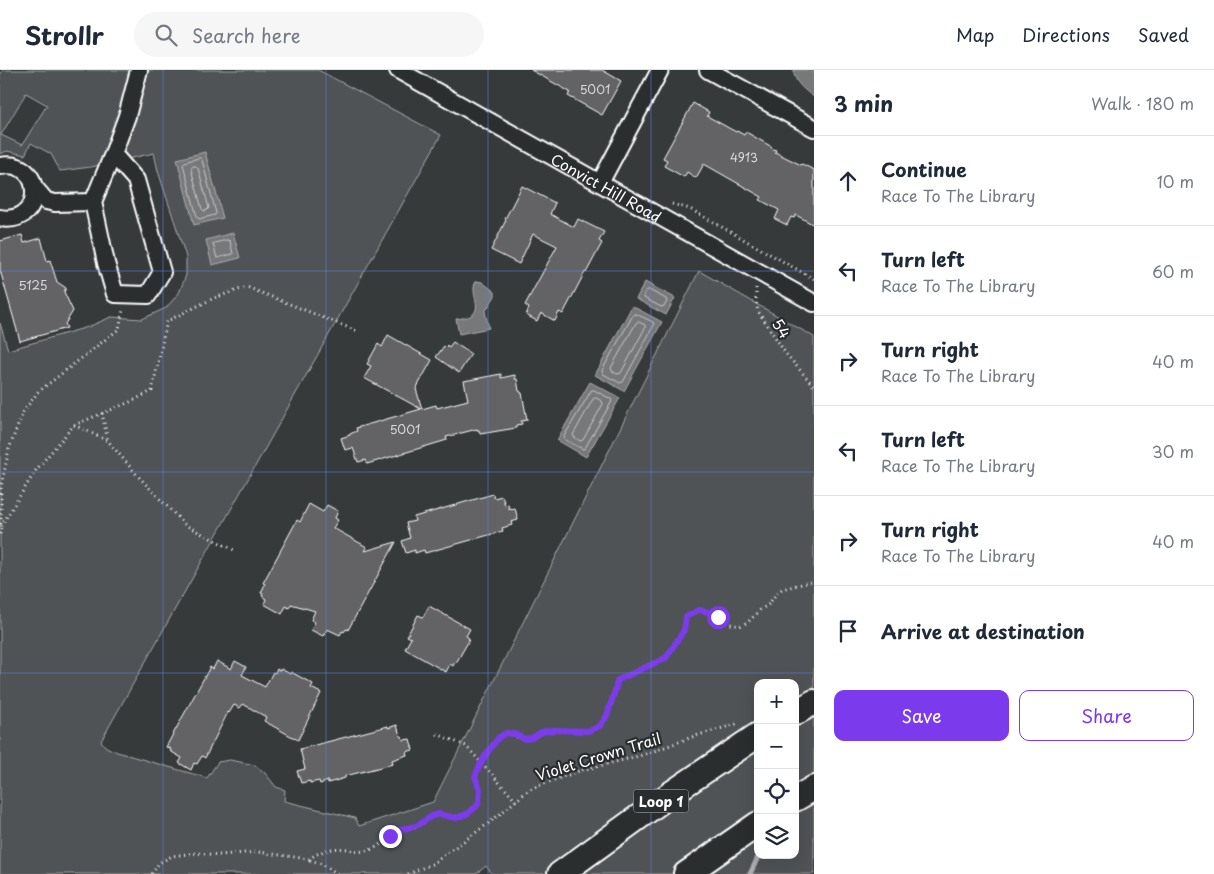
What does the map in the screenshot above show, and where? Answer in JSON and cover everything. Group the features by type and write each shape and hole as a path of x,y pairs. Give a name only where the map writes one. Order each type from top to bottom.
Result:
{"highway":[{"path":"799,711 814,702"},
{"name":"Loop 1","path":"563,872 672,793 751,729"},
{"path":"799,797 814,788"},
{"path":"686,874 754,827"}],"street":[{"path":"113,154 136,180 162,272 148,295 115,294 106,263 93,202 127,116 139,70"},
{"name":"Convict Hill Road","path":"398,70 814,303"},
{"path":"600,183 660,70"},
{"path":"708,70 814,128"},
{"path":"0,166 7,165 20,168 29,176 34,187 46,201 55,203 93,202"},
{"path":"0,218 8,219 23,214 32,202 34,187"}],"path":[{"path":"669,203 690,209 814,279"},
{"name":"54","path":"761,273 756,286 758,311 786,354 814,386"},
{"path":"1,526 36,470 74,425 152,391 167,321 214,298 247,287 357,332"},
{"path":"0,534 1,487 8,450 22,412 38,392 119,329 126,294"},
{"path":"102,413 108,441"},
{"path":"74,425 108,441 137,476 185,525 236,551"},
{"path":"309,859 327,850 339,848 363,851 378,847 390,836 402,829 416,826 439,814 456,818 467,814 479,802 480,789 475,777 482,762 498,738 506,733 515,734 524,739 552,730 588,731 600,726 607,716 618,680 666,658 684,630 686,617 698,610 709,612 730,624 740,626 748,622 769,604 782,589 814,581"},
{"name":"Violet Crown Trail","path":"408,874 432,864 489,823 530,789 580,771 643,755 737,723 751,729"},
{"path":"437,734 466,746 516,801"},
{"path":"152,874 159,863 172,856 196,853 220,855 258,852 309,859 322,864 338,874"}],"shaded area":[{"path":"3,70 318,70 441,135 101,741 106,747 117,752 207,778 218,762 230,760 255,765 265,773 276,787 285,790 284,801 355,818 359,826 433,802 699,271 814,337 814,874 492,874 486,866 476,874 0,874 0,323 8,350 88,327 111,317 142,319 166,308 179,293 186,275 186,257 154,153 91,167 60,171 51,154 31,143 25,155 7,151 0,154 0,75","holes":["26,93 47,105 22,145 1,135"]}],"water":[{"path":"793,70 814,70 814,97 803,89"},
{"path":"205,152 223,218 194,225 177,159"},
{"path":"233,233 240,258 212,265 206,240"},
{"path":"476,281 482,282 495,292 495,296 485,312 489,328 459,334 456,319 470,316 475,312 474,286"},
{"path":"645,282 675,298 666,315 636,299"},
{"path":"632,306 662,322 624,391 595,375"},
{"path":"590,382 620,398 586,457 557,440"}],"building":[{"path":"531,70 602,70 621,81 602,115 568,96 570,92"},
{"path":"693,103 709,112 707,116 736,132 744,135 746,132 772,147 776,150 775,152 814,170 814,225 796,215 794,218 791,217 787,225 775,219 779,210 760,200 762,197 704,164 696,178 687,172 684,177 664,166 667,160 663,158"},
{"path":"522,186 555,203 550,214 574,227 578,219 604,232 599,241 602,243 586,273 563,314 559,312 555,321 541,313 537,321 526,315 529,308 525,305 557,246 533,234 519,264 491,250"},
{"path":"22,235 24,243 41,238 47,261 50,260 57,282 66,288 64,292 73,311 65,324 67,328 20,341 0,270 0,241"},
{"path":"388,335 432,360 416,389 422,409 436,405 437,408 468,400 464,381 501,374 501,378 515,375 519,391 522,393 527,420 521,421 522,424 516,425 516,428 480,434 477,429 446,437 447,440 367,464 366,460 358,462 353,448 345,450 341,438 357,431 356,428 421,409 364,378 371,366 367,364 378,344 382,347"},
{"path":"453,342 471,354 459,373 436,357 444,346 446,348 447,345 449,347"},
{"path":"493,494 494,498 502,496 505,505 508,504 509,509 515,508 518,520 511,522 512,525 502,528 503,531 425,553 424,550 415,553 415,550 406,553 402,541 410,538 406,523 415,521 414,517"},
{"path":"309,504 323,512 327,505 338,511 335,518 338,520 333,528 367,547 365,551 396,542 348,630 342,631 340,635 327,629 323,636 311,630 315,622 311,620 315,611 291,604 289,608 286,606 282,614 264,604 266,599 261,593 265,584 263,583 297,520 300,522"},
{"path":"429,606 470,629 466,636 469,638 468,642 456,663 453,666 450,664 446,672 405,649 411,638 407,636 418,615 423,617"},
{"path":"217,661 231,669 235,661 246,667 242,675 265,687 273,672 275,673 277,669 290,674 291,672 313,684 311,688 321,693 298,740 264,721 266,717 243,704 240,708 234,705 228,712 205,758 202,756 197,764 194,763 191,770 179,763 182,758 166,747 210,667 213,669"},
{"path":"397,725 403,740 410,739 413,750 406,752 407,755 392,760 393,764 345,776 345,778 328,783 328,781 320,784 319,781 310,783 310,781 301,783 297,771 305,769 300,749"}],"waterway":[{"path":"750,874 757,859"}],"route":[{"path":"390,836 402,829 416,826 432,816 439,814 456,818 467,814 477,806 480,789 475,777 478,769 498,738 506,733 515,734 524,739 552,730 588,731 600,726 607,716 618,680 666,658 684,630 686,617 698,610 709,612 718,617"}]}
